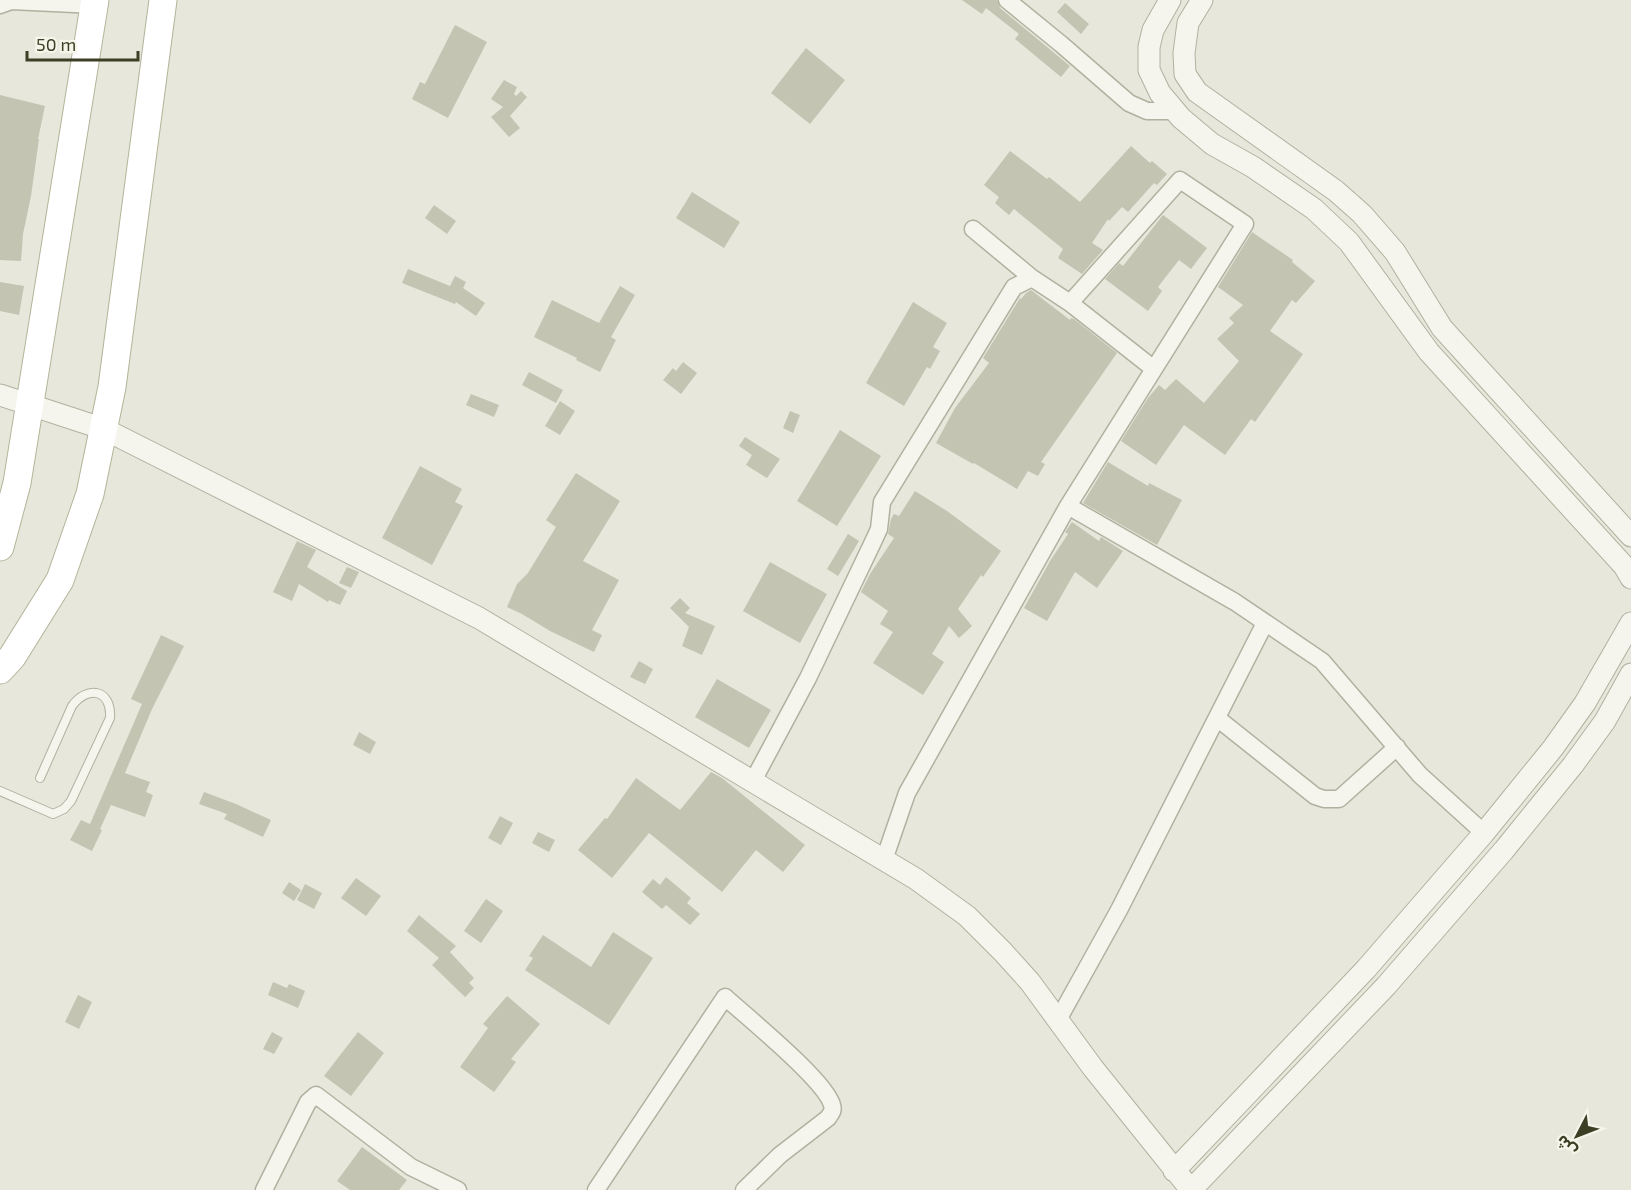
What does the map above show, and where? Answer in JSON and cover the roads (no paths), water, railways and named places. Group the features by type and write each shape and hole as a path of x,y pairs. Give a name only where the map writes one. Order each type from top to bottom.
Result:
{"main road":[{"path":"0,670 12,657 60,580 90,494 112,387 163,0"},
{"path":"0,547 17,483 95,2"}],"street":[{"path":"1007,0 1129,103 1147,111 1175,111"},
{"path":"1170,0 1153,30 1149,47 1149,70 1160,93 1175,111 1212,144 1253,167 1314,209 1349,242 1429,352 1624,566 1631,578"},
{"path":"1202,0 1188,23 1184,53 1185,74 1197,92 1336,191 1362,214 1395,252 1442,328 1631,536"},
{"path":"0,5 10,1 95,2"},
{"path":"884,860 908,793 1068,506 1245,224 1180,180 1070,303"},
{"path":"973,229 1032,278 1070,303 1154,369"},
{"path":"753,781 808,678 873,542 879,529 882,502 1014,287 1032,278"},
{"path":"0,395 104,429 479,618 916,879 967,916 1030,982 1188,1189 1386,986 1504,850 1580,756 1605,721 1631,674"},
{"path":"1068,506 1235,602 1323,661 1420,775 1484,833"},
{"path":"1058,1020 1119,910 1266,622"},
{"path":"1174,1171 1366,969 1484,833 1553,748 1585,703 1631,623"},
{"path":"1217,718 1316,796 1324,799 1339,799 1397,747"},
{"path":"603,1187 725,997 819,1083 832,1104 833,1110 828,1118 780,1155 744,1190"},
{"path":"264,1190 308,1102 316,1095 411,1167 458,1190"}],"lane":[{"path":"0,791 53,814 64,809 71,801 110,718 111,709 105,697 96,692 86,693 78,698 72,706 40,778"}]}
